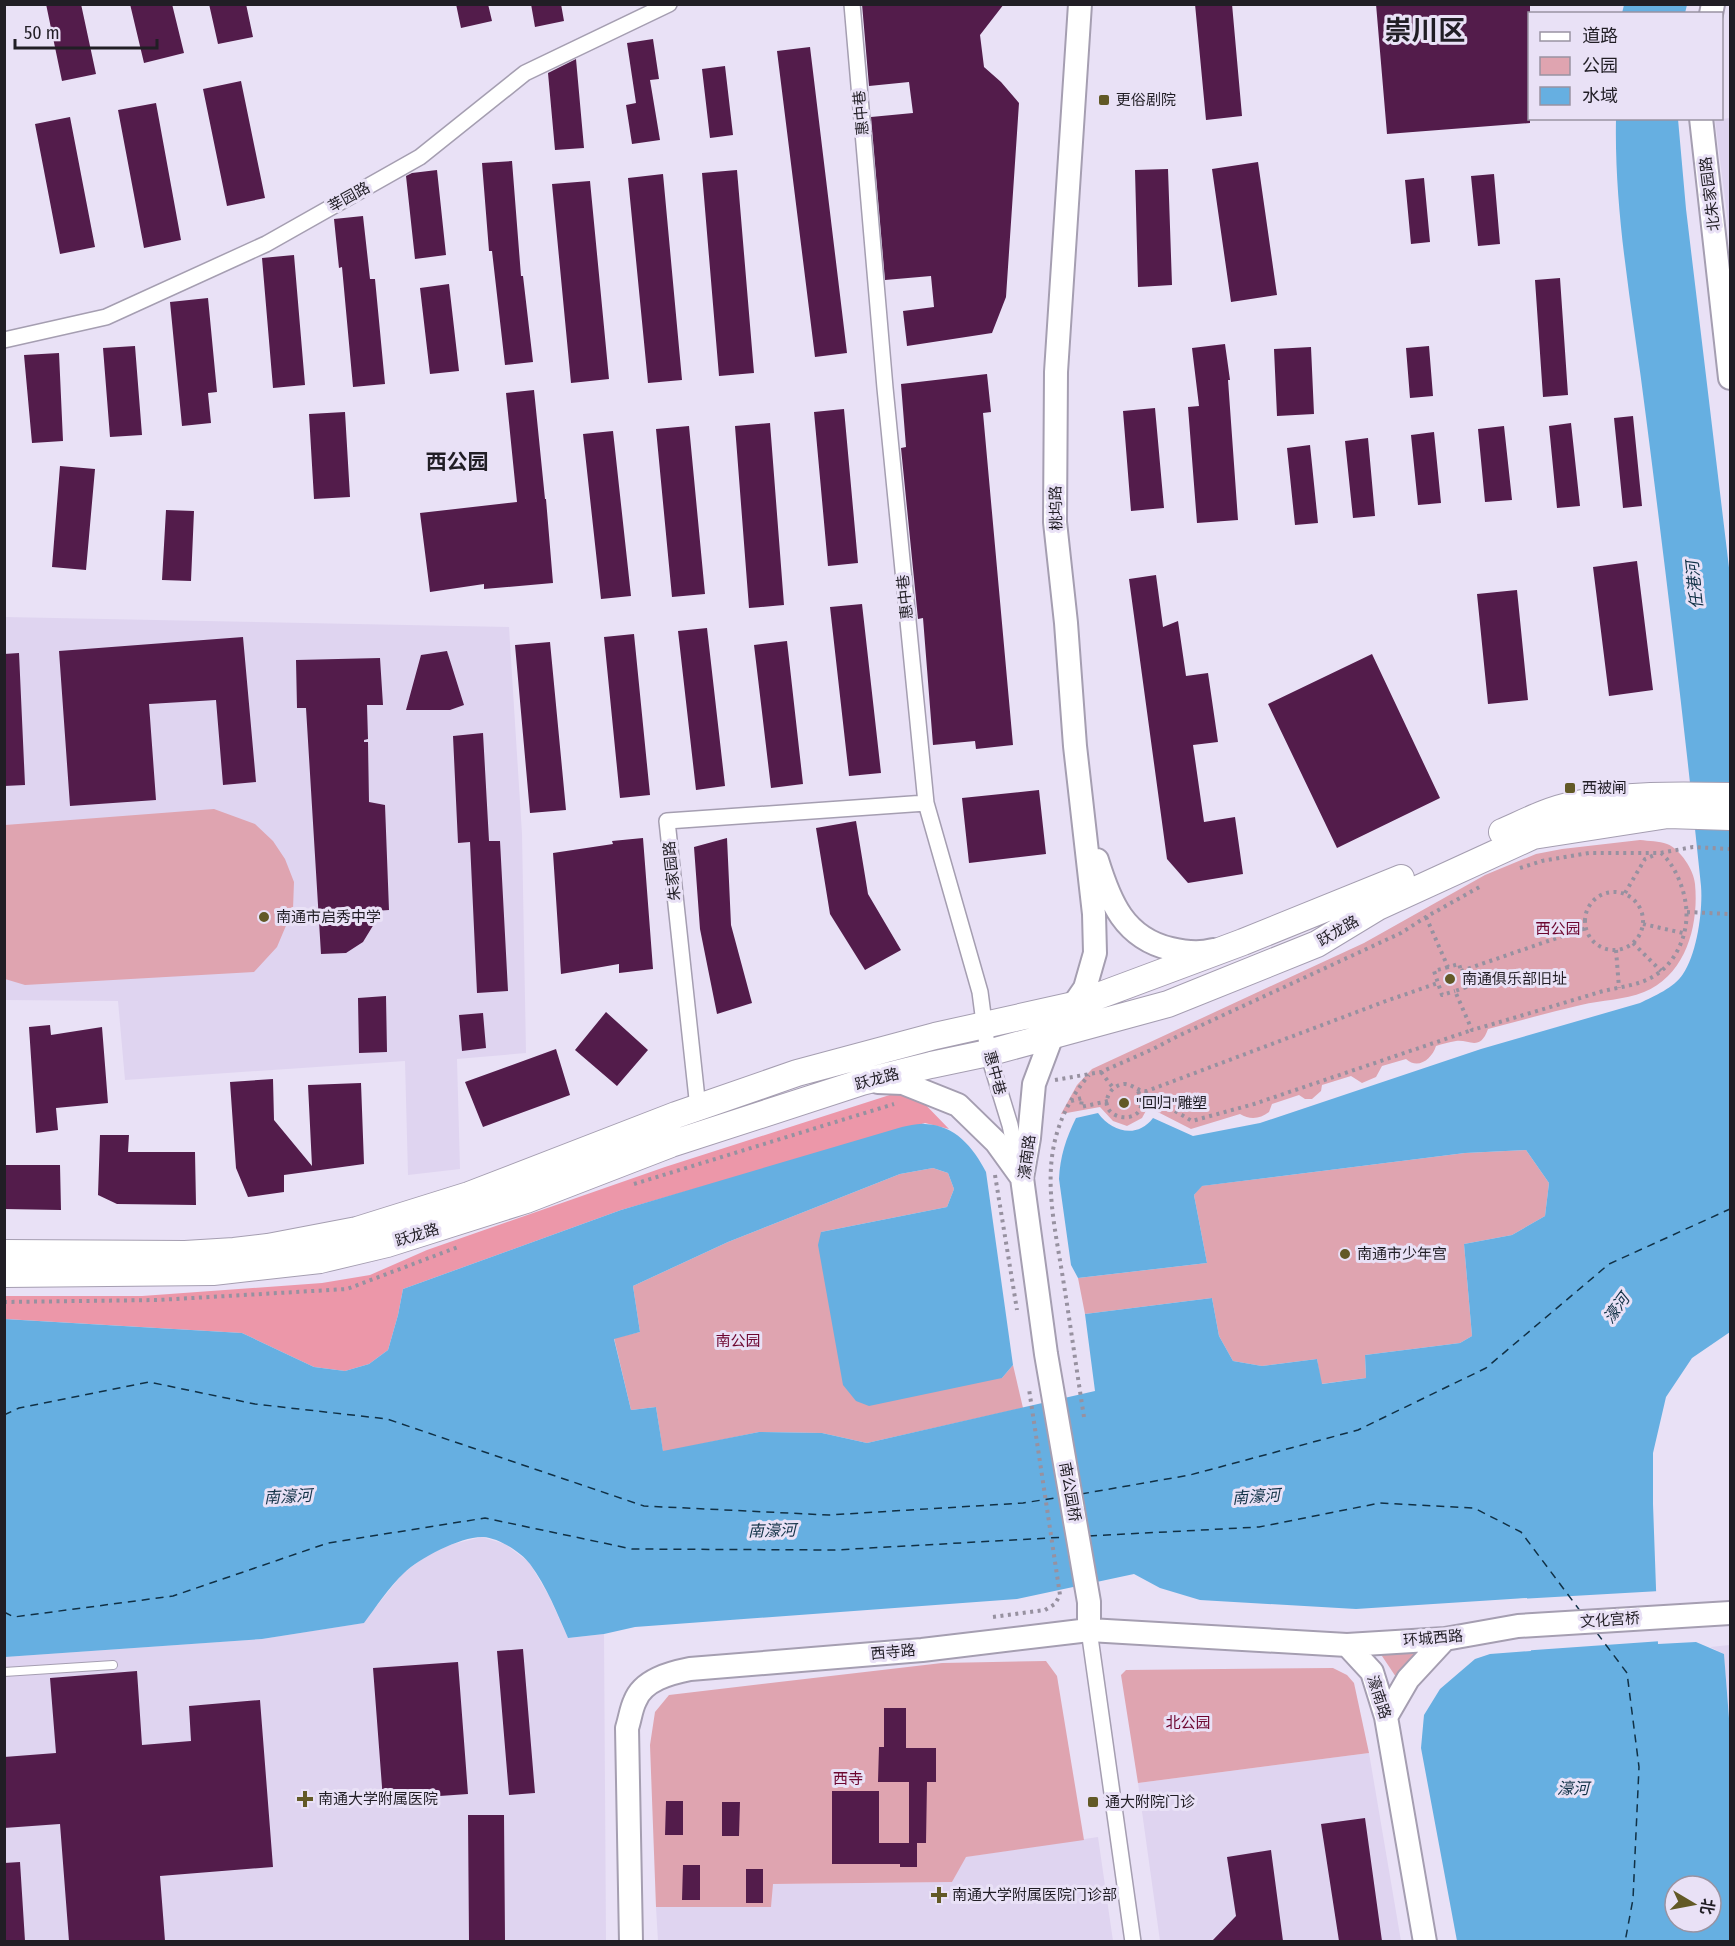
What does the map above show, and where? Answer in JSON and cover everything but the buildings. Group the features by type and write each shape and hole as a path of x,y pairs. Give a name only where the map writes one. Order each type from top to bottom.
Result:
{"main road":[{"name":"跃龙路","path":"4,1274 213,1272 320,1260 387,1244 526,1200 671,1144 862,1083 988,1053 1168,1004 1317,944 1378,907 1533,836 1666,805 1731,796"},
{"name":"跃龙路","path":"4,1253 185,1254 268,1247 357,1230 469,1195 797,1073 986,1024 1074,1005 1374,890 1534,817 1570,805 1624,798 1731,818"}],"street":[{"name":"莘园路","path":"4,340 106,317 266,244 420,158 525,74 669,4"},
{"name":"惠中巷","path":"852,4 885,388 926,803 980,992 988,1053 1010,1125 1022,1178"},
{"name":"桃坞路","path":"1074,1005 1085,988 1095,953 1094,914 1075,746 1066,623 1055,522 1056,372 1080,4"},
{"name":"北朱家园路","path":"1701,120 1731,378"},
{"name":"朱家园路","path":"698,1108 667,820 926,803"},
{"path":"1083,813 1100,870 1115,909 1133,931 1154,945 1180,951 1204,952 1243,942"},
{"name":"濠南路","path":"1046,1354 1022,1178 1029,1138 1034,1084 1052,1036 1074,1005"},
{"path":"862,1083 903,1083 958,1105 996,1142 1022,1178"},
{"name":"南公园桥","path":"1046,1354 1089,1602 1089,1630"},
{"name":"文化宫桥","path":"1518,1626 1731,1613"},
{"name":"环城西路","path":"1347,1645 1445,1639 1518,1626"},
{"path":"1133,1941 1089,1630 1347,1645"},
{"name":"西寺路","path":"631,1941 627,1728 635,1700 644,1688 669,1673 690,1669 922,1650 1089,1630"},
{"path":"1386,1717 1408,1679 1445,1639"},
{"name":"濠南路","path":"1347,1645 1372,1672 1386,1717 1425,1941"}],"lane":[{"path":"4,1672 113,1665"}],"path":[{"path":"1514,870 1542,861 1589,853 1660,853 1693,847 1731,849"},
{"path":"1625,893 1645,859 1660,853"},
{"path":"1139,1094 1156,1100 1192,1121 1254,1104 1472,1030 1648,980 1661,971 1679,948 1687,912 1684,894 1668,860 1660,853"},
{"path":"1034,1084 1101,1072 1369,949 1484,885"},
{"path":"1606,893 1625,893 1639,906 1643,924 1641,933 1628,947 1616,950 1600,947 1593,942 1586,928 1586,913 1590,904 1597,897 1606,893"},
{"path":"1687,912 1731,914"},
{"path":"1426,916 1448,967"},
{"path":"1643,924 1684,933"},
{"path":"1461,971 1586,928"},
{"path":"1633,943 1661,971"},
{"path":"1616,950 1620,988"},
{"path":"1459,964 1461,971 1466,987 1442,995 1434,971 1459,964"},
{"path":"1139,1094 1386,1000 1438,983"},
{"path":"1455,991 1472,1030"},
{"path":"1101,1072 1113,1089"},
{"path":"1084,1417 1049,1175 1059,1127 1071,1101 1089,1074"},
{"path":"1123,1084 1134,1087 1139,1094 1140,1107 1134,1116 1117,1117 1109,1109 1108,1101 1113,1089 1123,1084"},
{"path":"1071,1101 1082,1098 1081,1107 1108,1101"},
{"path":"634,1184 895,1104"},
{"path":"994,1170 1018,1314"},
{"path":"4,1302 159,1300 346,1289 463,1245"},
{"path":"993,1617 1045,1610 1055,1604 1060,1595 1028,1380"}],"shaded area":[{"path":"1730,118 1730,239 1715,120"},
{"name":"南通市启秀中学","path":"5,617 509,627 522,834 526,1053 457,1059 460,1169 408,1175 405,1061 125,1080 118,1001 5,1000"},
{"path":"899,1092 919,1098 949,1129 925,1123 621,1210 403,1289 388,1350 369,1364 345,1371 314,1367 242,1333 5,1319 4,1296 142,1296 322,1283 370,1275 427,1250 665,1167"},
{"name":"南通大学附属医院","path":"482,1537 505,1544 529,1562 549,1596 568,1638 604,1634 606,1941 5,1942 5,1657 262,1639 363,1623 403,1573 429,1554 453,1544"},
{"path":"1730,1645 1730,1731 1724,1654 1710,1647"},
{"path":"1369,1753 1401,1941 1160,1941 1138,1783"},
{"name":"南通大学附属医院门诊部","path":"1098,1837 1113,1941 658,1941 656,1907 771,1907 772,1884 952,1882 965,1857"}],"green space":[{"path":"214,809 255,824 273,841 285,859 294,882 293,909 277,947 254,972 25,985 5,979 5,825"},
{"name":"西公园","path":"1640,840 1667,844 1681,855 1694,878 1696,900 1692,932 1680,961 1670,974 1644,992 1629,997 1589,1003 1488,1029 1485,1036 1478,1042 1456,1041 1436,1046 1424,1062 1415,1063 1406,1059 1382,1066 1376,1077 1362,1083 1351,1076 1322,1085 1321,1091 1312,1099 1305,1099 1299,1095 1272,1104 1269,1112 1259,1117 1251,1118 1240,1114 1191,1129 1148,1107 1142,1118 1127,1126 1113,1121 1100,1107 1061,1114 1077,1085 1092,1069 1364,943 1485,875 1536,854"},
{"path":"1526,1150 1549,1183 1545,1216 1512,1235 1464,1244 1472,1336 1460,1343 1365,1355 1366,1378 1321,1384 1317,1359 1262,1366 1233,1361 1219,1336 1212,1298 1085,1314 1078,1278 1207,1263 1194,1195 1201,1186 1465,1153"},
{"name":"南公园","path":"933,1168 948,1173 954,1189 947,1207 821,1232 1002,1378 1013,1365 1023,1408 867,1443 822,1433 759,1432 663,1452 656,1407 631,1410 614,1338 640,1332 633,1286 728,1242 900,1174"},
{"path":"1419,1651 1398,1680 1380,1653"},
{"name":"西寺","path":"1046,1661 1057,1676 1084,1840 966,1857 952,1882 773,1884 771,1907 656,1907 650,1745 655,1712 669,1695 942,1663"},
{"name":"北公园","path":"1333,1668 1347,1675 1354,1683 1369,1753 1138,1783 1121,1675 1126,1670"}],"water":[{"path":"1624,4 1687,5 1685,12 1622,12"},
{"path":"1616,120 1678,120 1686,209 1730,576 1730,1332 1692,1358 1666,1397 1653,1453 1653,1504 1658,1644 1696,1642 1724,1654 1730,1731 1730,1941 1457,1941 1421,1748 1424,1715 1440,1689 1475,1659 1490,1654 1531,1651 1527,1598 1356,1609 1200,1600 1160,1588 1134,1574 1017,1599 635,1627 604,1634 568,1638 547,1591 530,1564 509,1546 483,1537 453,1544 411,1567 393,1584 364,1623 262,1639 5,1657 4,1319 242,1333 314,1367 345,1371 369,1364 388,1350 403,1289 621,1210 902,1127 922,1124 945,1128 962,1139 986,1172 1013,1365 1002,1378 869,1406 856,1401 843,1385 818,1245 821,1232 947,1207 954,1189 948,1173 933,1168 900,1174 728,1242 633,1286 640,1332 614,1339 631,1410 656,1407 663,1451 759,1432 822,1433 867,1443 1095,1391 1085,1314 1212,1298 1219,1336 1233,1361 1262,1366 1317,1359 1322,1384 1366,1378 1365,1355 1460,1343 1472,1336 1464,1244 1512,1235 1545,1216 1549,1183 1526,1150 1465,1153 1202,1186 1194,1195 1207,1263 1078,1278 1071,1265 1059,1179 1061,1163 1069,1133 1076,1118 1098,1113 1110,1125 1132,1131 1147,1125 1153,1118 1193,1136 1260,1123 1481,1049 1640,1003 1663,991 1683,974 1692,955 1698,932 1701,886 1668,593 1621,231"}],"pier":[{"path":"1660,1591 1662,1641 1519,1651 1519,1648 1528,1648 1525,1602 1518,1602 1518,1599"}],"ferry route":[{"path":"1081,1494 1190,1475 1358,1430 1486,1368 1609,1264 1730,1209"},
{"path":"4,1415 19,1408 149,1382 255,1404 387,1419 644,1506 829,1515 1023,1503 1061,1497"},
{"path":"1089,1536 1259,1527 1380,1503 1474,1508 1521,1532 1581,1612"},
{"path":"4,1612 14,1617 173,1596 328,1543 485,1518 632,1549 835,1550 1066,1537"},
{"path":"1597,1633 1627,1673 1639,1767 1633,1899 1625,1942"}],"place":[{"name":"更俗剧院","path":"1104,100"},
{"name":"西被闸","path":"1570,788"},
{"name":"南通市启秀中学","path":"264,917"},
{"name":"南通俱乐部旧址","path":"1450,979"},
{"name":"\"回归\"雕塑","path":"1124,1103"},
{"name":"南通市少年宫","path":"1345,1254"},
{"name":"南通大学附属医院","path":"305,1799"},
{"name":"通大附院门诊","path":"1093,1802"},
{"name":"南通大学附属医院门诊部","path":"939,1895"}],"district":[{"name":"崇川区","path":"1425,31"},
{"name":"西公园","path":"457,462"}],"water label":[{"name":"任港河","path":"1694,585"},
{"name":"濠河","path":"1616,1308"},
{"name":"南濠河","path":"288,1496"},
{"name":"南濠河","path":"1256,1496"},
{"name":"南濠河","path":"772,1530"},
{"name":"濠河","path":"1573,1788"}]}
